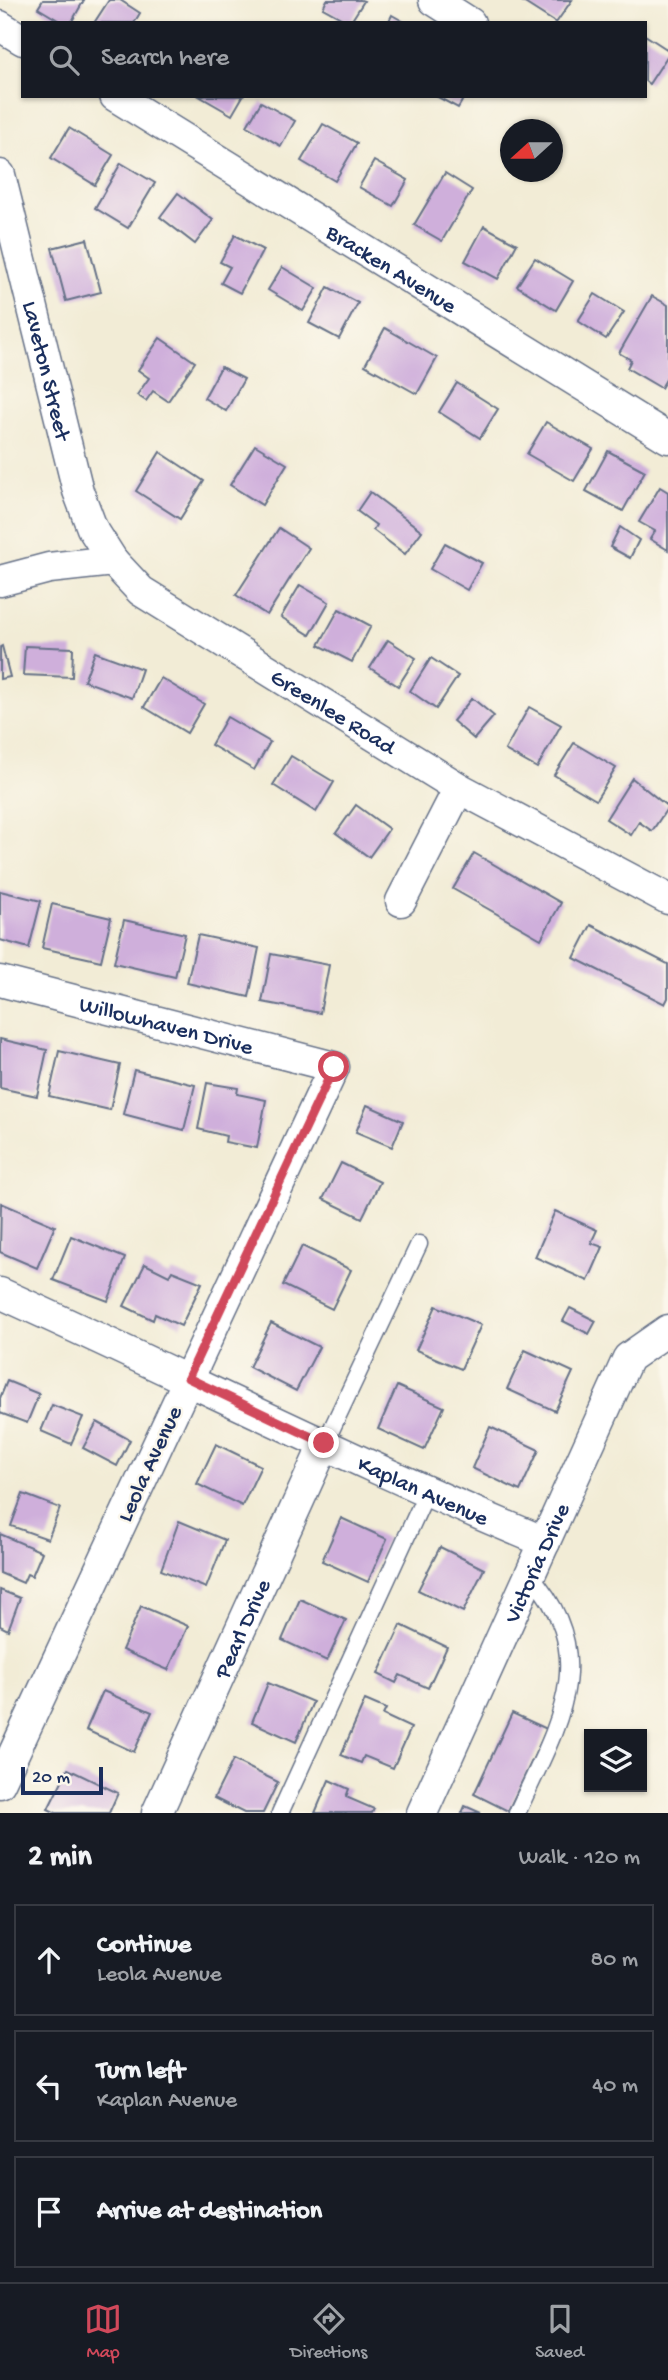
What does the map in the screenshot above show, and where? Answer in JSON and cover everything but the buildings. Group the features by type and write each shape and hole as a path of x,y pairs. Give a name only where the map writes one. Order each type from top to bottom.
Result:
{"street":[{"path":"434,0 467,21"},
{"path":"0,26 21,39"},
{"name":"Bracken Avenue","path":"118,98 668,438"},
{"name":"Laveton Street","path":"0,175 78,491 92,528 113,561"},
{"path":"0,581 49,568 113,561"},
{"name":"Greenlee Road","path":"113,561 141,591 458,788 668,900"},
{"path":"401,901 458,788"},
{"name":"Willowhaven Drive","path":"0,981 334,1067"},
{"name":"Leola Avenue","path":"0,1783 334,1067"},
{"name":"Kaplan Avenue","path":"0,1293 188,1378 426,1493 545,1542"},
{"name":"Victoria Drive","path":"422,1813 628,1358 668,1330"},
{"name":"Pearl Drive","path":"157,1813 324,1443"}],"lane":[{"path":"324,1443 419,1244"},
{"path":"280,1813 426,1493"},
{"path":"517,1813 562,1717 570,1647 562,1622 546,1593 530,1574"}],"route":[{"path":"324,1443 188,1378 334,1067"}]}
